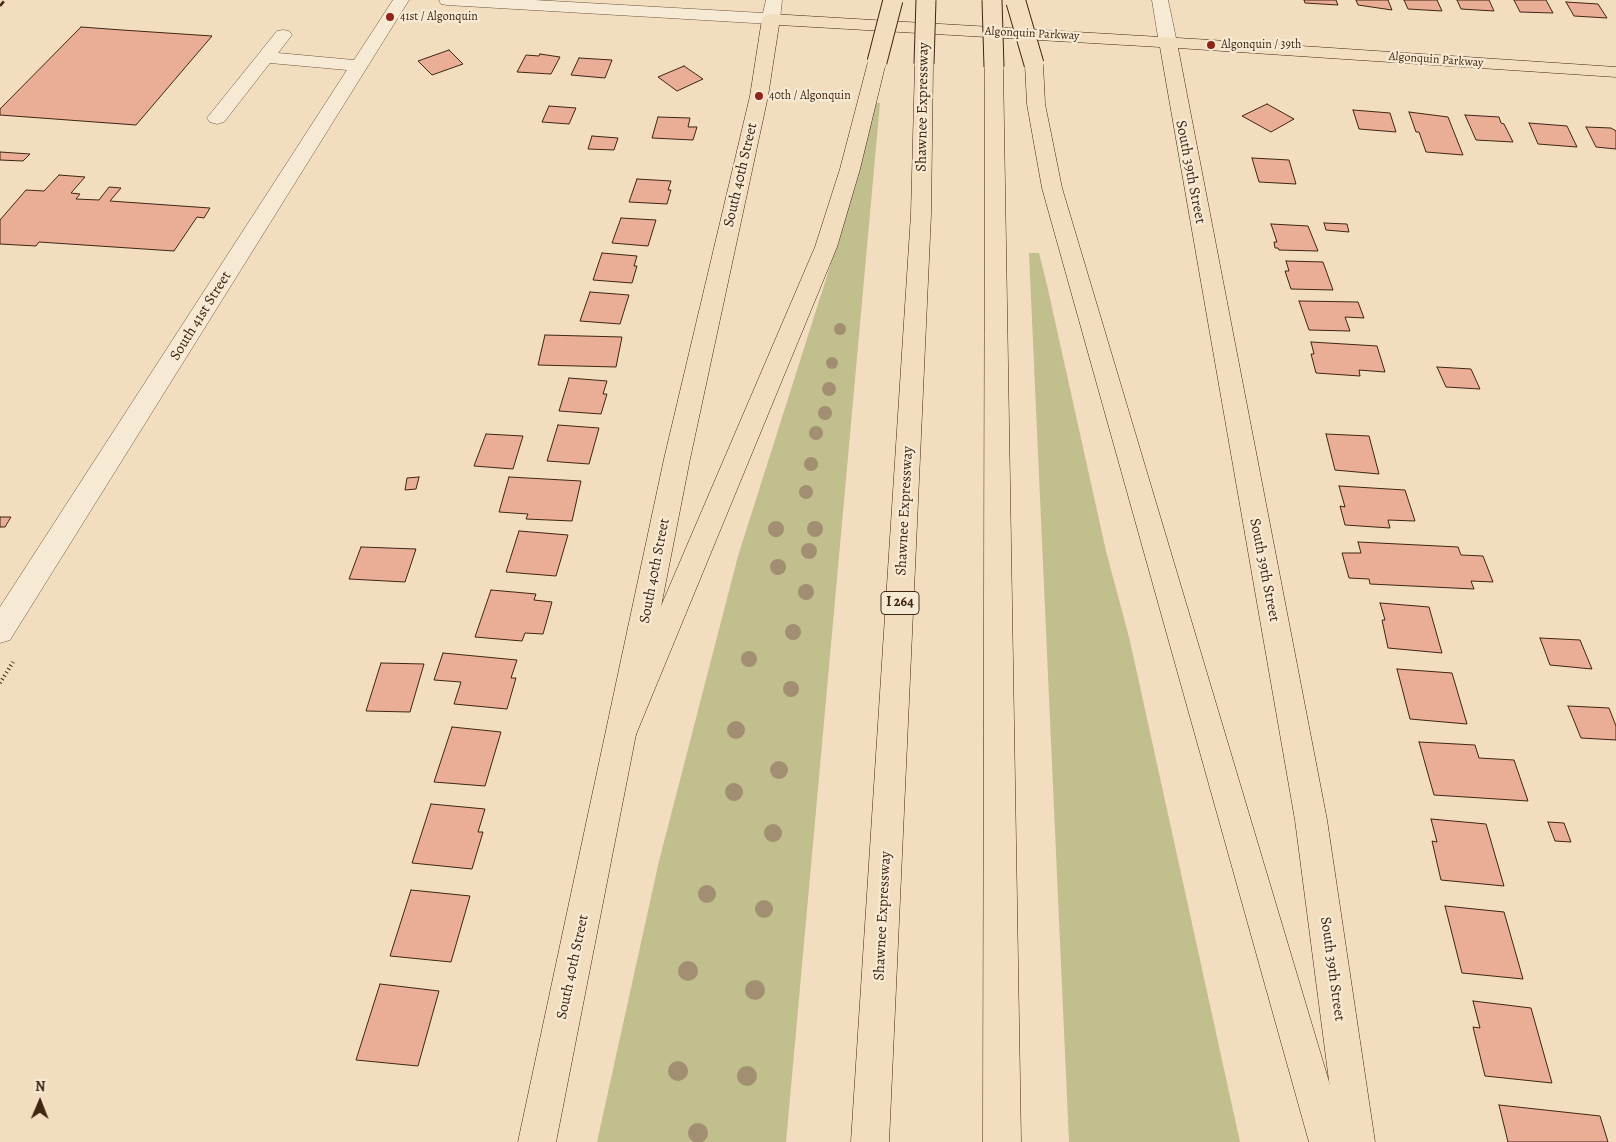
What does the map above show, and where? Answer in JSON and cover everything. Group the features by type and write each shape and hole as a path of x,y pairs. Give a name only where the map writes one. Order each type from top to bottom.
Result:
{"main road":[{"path":"622,732 826,246 850,169 894,0"},
{"name":"Shawnee Expressway","path":"870,1142 921,214 926,0"},
{"path":"992,0 994,67 998,866 1002,1142"},
{"path":"1016,1 1034,64 1036,104 1052,188 1328,1142"},
{"name":"Algonquin Parkway","path":"773,10 1168,43 1616,72"},
{"name":"South 40th Street","path":"537,1142 677,459 759,96 773,10"},
{"name":"South 39th Street","path":"1168,43 1311,820 1356,1142"}],"street":[{"name":"South 41st Street","path":"0,631 401,0"},
{"name":"Algonquin Parkway","path":"447,0 773,10"},
{"name":"South 39th Street","path":"1160,0 1168,43"},
{"path":"217,118 283,35"},
{"path":"265,57 360,66"}],"shaded area":[{"path":"876,103 880,103 786,1142 597,1142 659,861 738,556 839,238"},
{"path":"1029,253 1039,253 1047,285 1106,551 1130,641 1240,1142 1069,1142"}],"building":[{"path":"1304,0 1336,0 1338,5 1305,3"},
{"path":"1356,0 1388,0 1392,10 1358,5"},
{"path":"1404,0 1437,0 1442,11 1408,9"},
{"path":"1457,0 1489,0 1494,11 1461,9"},
{"path":"1514,0 1546,0 1553,13 1520,12"},
{"path":"1566,2 1598,4 1607,18 1574,16"},
{"path":"81,27 212,36 136,125 0,115 0,109"},
{"path":"449,50 463,64 432,75 418,61"},
{"path":"540,54 560,57 551,74 517,72 526,55 539,56"},
{"path":"579,58 612,60 605,78 571,75"},
{"path":"684,66 703,79 677,91 658,77"},
{"path":"1267,104 1294,119 1271,132 1242,116"},
{"path":"549,106 576,108 569,124 542,122"},
{"path":"1353,110 1390,113 1396,132 1359,129"},
{"path":"1409,112 1448,117 1463,155 1426,152"},
{"path":"1465,115 1499,117 1513,142 1476,140"},
{"path":"658,117 690,118 688,127 697,127 693,140 652,138"},
{"path":"1529,123 1567,126 1577,147 1538,144"},
{"path":"1586,127 1611,128 1616,131 1616,149 1596,147"},
{"path":"592,136 618,138 614,150 588,149"},
{"path":"0,152 30,154 23,161 0,160"},
{"path":"1252,158 1289,160 1296,184 1259,182"},
{"path":"59,175 85,177 71,193 80,194 76,199 99,200 109,187 121,188 110,201 210,208 204,218 197,217 174,251 39,242 36,246 0,244 0,220 26,190 44,191"},
{"path":"637,179 671,181 668,190 671,190 667,204 629,202"},
{"path":"621,218 656,220 648,246 612,243"},
{"path":"1324,223 1347,224 1349,232 1326,230"},
{"path":"1271,224 1308,226 1318,251 1279,250 1275,248 1274,242 1277,242"},
{"path":"602,253 637,256 634,266 637,266 632,283 593,280"},
{"path":"1286,261 1323,262 1333,290 1291,289 1285,271 1289,271"},
{"path":"590,292 629,295 620,324 580,321"},
{"path":"1299,301 1358,302 1364,318 1345,317 1350,331 1309,330"},
{"path":"545,335 622,337 616,367 538,365"},
{"path":"1311,342 1377,346 1385,372 1359,370 1360,376 1316,373 1311,354 1314,354"},
{"path":"1437,367 1471,369 1480,389 1446,387"},
{"path":"569,378 607,381 603,394 607,394 601,414 559,411"},
{"path":"558,425 599,428 589,464 547,461"},
{"path":"486,434 523,436 513,469 474,466"},
{"path":"1326,434 1369,436 1379,474 1335,470"},
{"path":"419,477 416,489 405,490 407,478"},
{"path":"509,477 581,481 572,521 526,519 528,514 499,512"},
{"path":"1339,486 1405,490 1415,521 1388,520 1390,528 1345,525 1340,506 1345,507"},
{"path":"0,517 11,517 5,527 0,527"},
{"path":"519,531 568,535 556,576 506,572"},
{"path":"1358,542 1458,547 1461,555 1483,556 1493,582 1471,581 1474,589 1370,584 1369,579 1349,578 1342,553 1361,553"},
{"path":"361,547 416,549 405,582 349,579"},
{"path":"491,590 536,594 534,600 552,602 543,634 525,633 522,641 475,637"},
{"path":"1380,603 1429,607 1442,653 1388,648 1382,620 1385,620"},
{"path":"1540,638 1580,640 1592,669 1550,665"},
{"path":"443,653 517,660 511,678 516,678 507,709 454,704 461,682 434,680"},
{"path":"381,663 424,664 410,712 366,711"},
{"path":"1397,669 1452,673 1467,724 1410,719"},
{"path":"1568,706 1609,708 1616,726 1616,740 1581,738"},
{"path":"452,727 501,732 485,786 434,782"},
{"path":"1419,742 1475,745 1479,758 1514,760 1528,801 1434,795"},
{"path":"431,804 485,809 478,832 483,832 472,869 412,863"},
{"path":"1431,819 1486,824 1504,886 1441,880 1432,841 1437,842"},
{"path":"1548,822 1564,823 1571,842 1555,841"},
{"path":"411,890 470,896 451,962 390,956"},
{"path":"1445,906 1504,912 1523,979 1462,973"},
{"path":"380,984 439,991 418,1066 356,1060"},
{"path":"1473,1001 1531,1008 1552,1083 1485,1076 1473,1027 1480,1028"},
{"path":"1499,1105 1600,1116 1608,1142 1508,1142"}],"railway":[{"path":"0,6 5,0"}],"place":[{"name":"41st / Algonquin","path":"390,17"},
{"name":"Algonquin / 39th","path":"1211,45"},
{"name":"40th / Algonquin","path":"759,96"}]}
